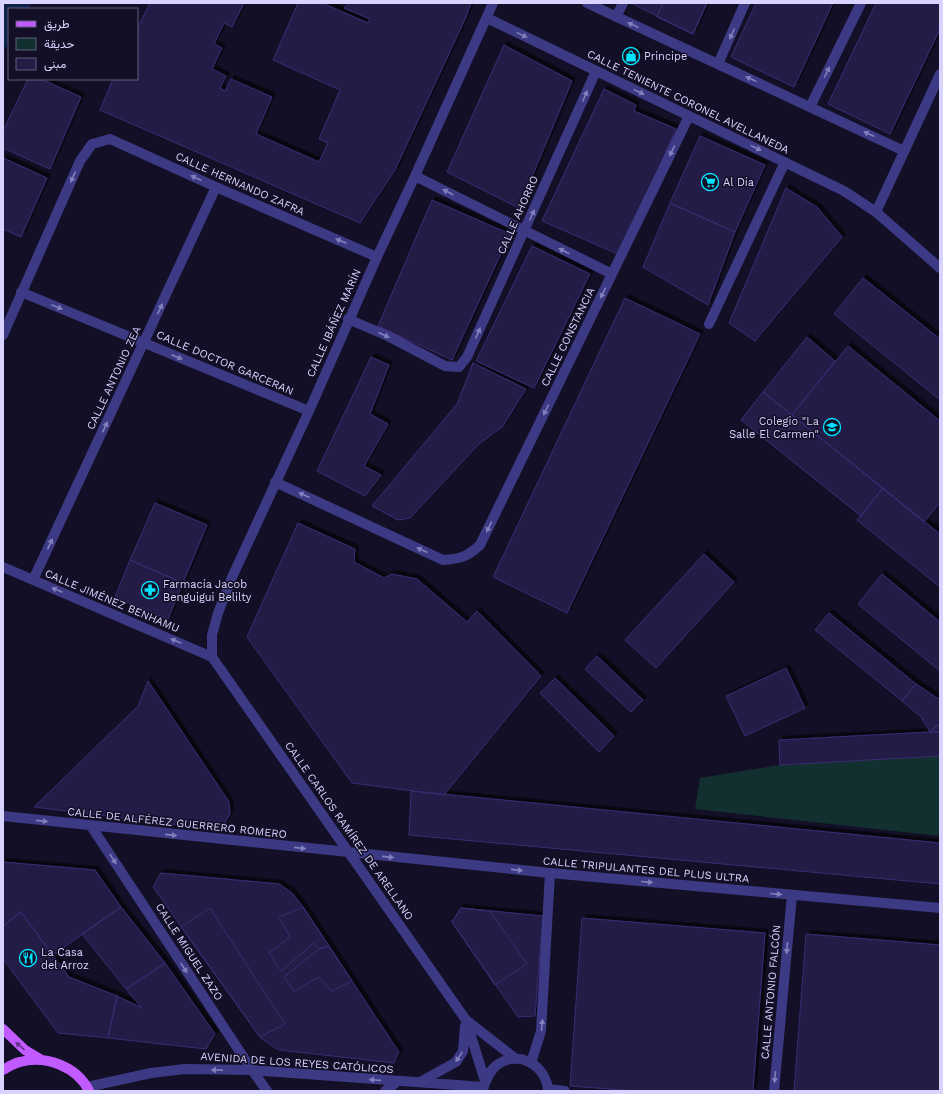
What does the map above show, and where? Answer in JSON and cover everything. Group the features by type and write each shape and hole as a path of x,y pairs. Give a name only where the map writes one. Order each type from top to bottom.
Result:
{"main road":[{"path":"3,1029 25,1050 40,1060"},
{"path":"3,1070 20,1062 40,1060 58,1064 74,1072 88,1089"}],"street":[{"name":"CALLE IBÁÑEZ MARÍN","path":"212,657 212,635 218,613 309,411 348,320 493,3"},
{"path":"587,3 904,151"},
{"path":"616,17 622,3"},
{"path":"718,64 745,3"},
{"path":"810,107 861,3"},
{"name":"CALLE TENIENTE CORONEL AVELLANEDA","path":"487,18 844,191 876,212 940,268"},
{"name":"CALLE AHORRO","path":"348,320 388,336 445,366 459,367 467,357 596,71"},
{"path":"876,212 940,74"},
{"name":"CALLE CONSTANCIA","path":"276,482 443,560 459,559 472,553 480,545 689,116"},
{"name":"CALLE HERNANDO ZAFRA","path":"21,292 80,161 92,144 110,139 377,257"},
{"path":"709,324 785,162"},
{"path":"415,176 612,274"},
{"name":"CALLE ANTONIO ZEA","path":"33,580 216,187"},
{"path":"3,335 21,292"},
{"name":"CALLE DOCTOR GARCERAN","path":"21,292 309,411"},
{"name":"CALLE JIMÉNEZ BENHAMU","path":"3,567 212,657"},
{"name":"CALLE CARLOS RAMÍREZ DE ARELLANO","path":"212,657 466,1020 516,1059"},
{"name":"CALLE DE ALFÉREZ GUERRERO ROMERO","path":"3,816 349,853"},
{"name":"CALLE MIGUEL ZAZO","path":"91,826 267,1091"},
{"name":"CALLE TRIPULANTES DEL PLUS ULTRA","path":"349,853 550,873 940,908"},
{"path":"531,1063 541,1031 550,873"},
{"name":"CALLE ANTONIO FALCÓN","path":"774,1091 792,895"},
{"path":"419,1082 456,1062 463,1051 466,1020"},
{"name":"CALLE CARLOS RAMÍREZ DE ARELLANO","path":"466,1020 484,1086"},
{"path":"484,1086 490,1072 497,1065 516,1059 531,1063 540,1069 547,1082 548,1090 565,1091"},
{"name":"AVENIDA DE LOS REYES CATÓLICOS","path":"88,1089 151,1073 186,1069 252,1070 484,1086"},
{"path":"385,1091 398,1081"}],"green space":[{"path":"940,756 940,836 695,809 700,778 780,765"}],"water":[{"path":"3,3 32,3 29,8 8,8 8,44 3,52"}],"building":[{"path":"150,3 244,3 232,27 224,23 214,44 222,48 212,69 226,76 220,88 225,91 231,79 272,97 256,134 319,162 328,143 319,139 340,90 273,60 298,3 322,3 368,23 370,19 344,8 349,3 471,3 466,17 395,170 360,223 100,110 113,80 138,80 138,27"},
{"path":"631,3 707,3 693,34"},
{"path":"663,3 707,3 693,34 657,17"},
{"path":"756,3 833,3 794,87 731,57"},
{"path":"876,3 940,3 940,29 890,134 828,104"},
{"path":"504,45 572,81 519,208 447,172"},
{"name":"Principe","path":"629,49 639,53 634,64 624,60"},
{"path":"28,80 43,80 81,97 50,169 3,148 3,131"},
{"path":"604,89 636,105 634,111 676,129 620,255 542,221"},
{"path":"700,136 765,165 735,232 670,203"},
{"path":"3,158 47,178 21,237 3,229"},
{"path":"786,188 817,207 842,237 755,341 729,323"},
{"path":"432,200 510,234 452,360 378,326"},
{"path":"670,203 735,232 708,305 643,267"},
{"path":"532,246 590,274 534,388 476,361"},
{"path":"863,278 940,339 940,400 834,314"},
{"path":"625,298 700,334 567,613 493,577"},
{"path":"807,337 835,361 792,415 763,392"},
{"path":"848,346 940,421 940,503 924,522 792,415"},
{"path":"371,357 389,365 370,414 388,424 364,466 381,475 365,496 317,471"},
{"path":"473,363 526,389 503,426 479,444 410,518 398,520 372,506 457,404"},
{"path":"763,392 883,488 861,516 741,420"},
{"path":"883,488 940,534 940,587 857,520"},
{"path":"155,503 207,525 183,583 130,560"},
{"path":"298,523 355,549 354,562 384,578 392,574 417,579 467,622 477,611 541,676 444,795 352,783 247,637"},
{"path":"704,554 734,582 656,668 625,640"},
{"path":"130,560 183,583 168,619 115,597"},
{"path":"882,574 940,622 940,671 858,604"},
{"path":"829,613 916,684 902,701 815,630"},
{"path":"597,656 643,700 631,712 585,669"},
{"path":"786,668 805,708 745,736 726,696"},
{"path":"555,678 614,736 599,752 540,693"},
{"path":"148,681 229,802 230,814 224,824 216,829 204,828 34,807 138,706"},
{"path":"916,684 940,700 940,723 930,732 921,717 902,701"},
{"path":"940,723 940,732 930,732"},
{"path":"940,732 940,756 780,765 779,740"},
{"path":"411,791 940,843 940,884 409,835"},
{"path":"3,862 95,870 121,907 53,955 21,912 3,926"},
{"path":"161,873 279,884 292,893 303,907 399,1052 394,1063 279,1050 260,1037 153,887"},
{"path":"121,907 165,963 126,989 82,934"},
{"path":"303,907 329,946 319,949 314,943 281,971 269,953 290,937 279,917"},
{"path":"210,908 285,1024 260,1037 181,927"},
{"path":"461,908 490,911 527,964 495,985 452,922"},
{"path":"461,908 543,916 535,1016 518,1017 452,922"},
{"path":"21,912 69,977 117,996 108,1038 58,1033 3,959 3,926"},
{"path":"582,918 765,933 753,1091 635,1091 570,1086"},
{"path":"806,934 940,945 940,1091 794,1091"},
{"path":"329,946 352,981 332,991 319,977 294,991 284,977 319,949"},
{"path":"165,963 215,1034 206,1049 108,1038 117,996 142,1008 126,989"}],"place":[{"name":"Principe","path":"631,56"},
{"name":"Al Día","path":"710,182"},
{"name":"Colegio \"La Salle El Carmen\"","path":"832,427"},
{"name":"Farmacía Jacob Benguigui Belilty","path":"150,590"},
{"name":"La Casa del Arroz","path":"28,958"}]}
